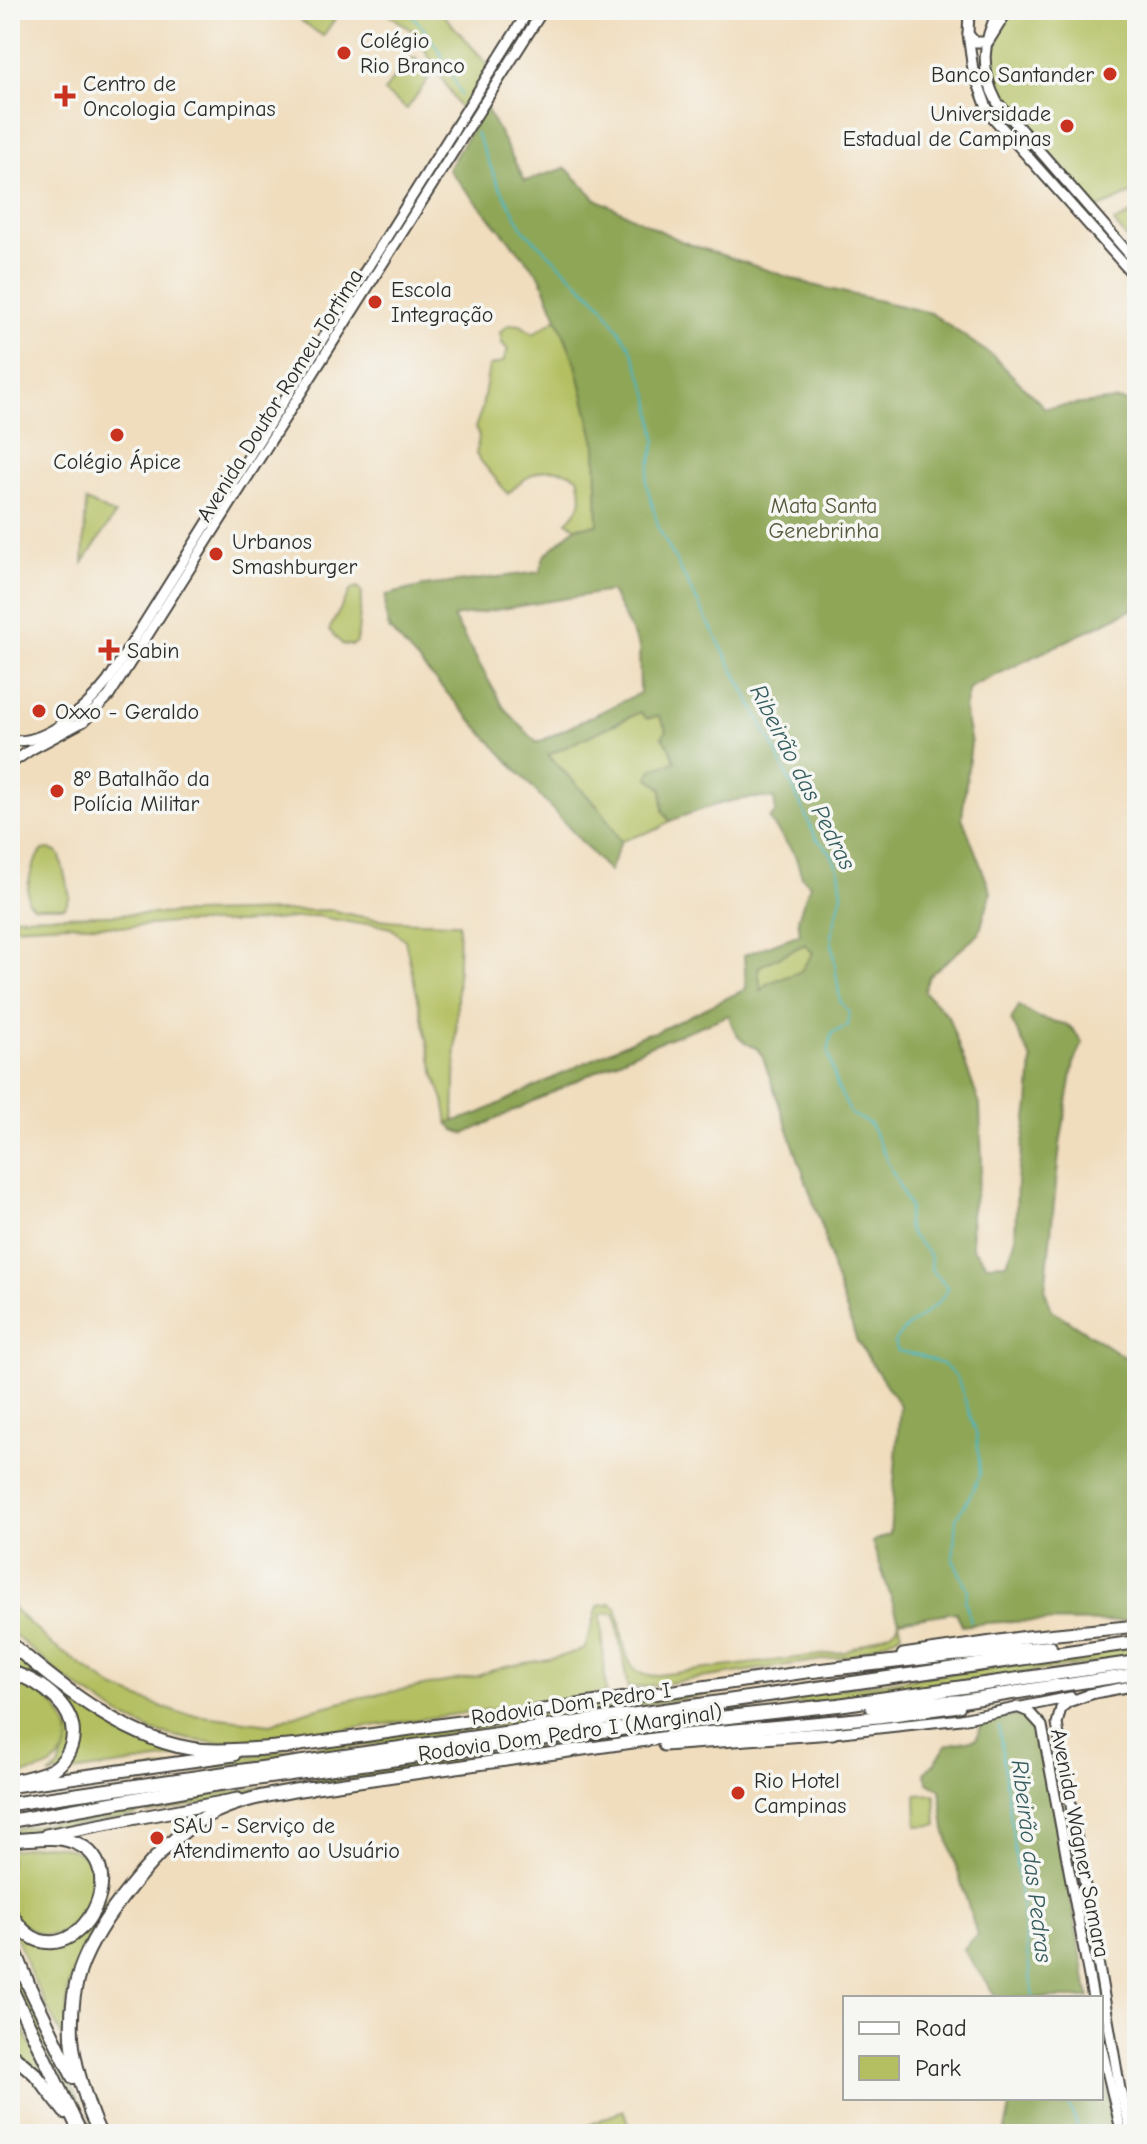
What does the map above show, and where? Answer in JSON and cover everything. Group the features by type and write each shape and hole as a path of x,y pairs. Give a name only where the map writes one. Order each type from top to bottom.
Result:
{"highway":[{"name":"Rodovia Dom Pedro I (Marginal)","path":"10,1784 295,1746 972,1645 1137,1626"},
{"path":"813,1671 951,1655 1137,1642"},
{"name":"Rodovia Dom Pedro I","path":"10,1804 1137,1642"},
{"path":"10,1643 89,1703 147,1737 202,1750 295,1746"},
{"name":"Rodovia Dom Pedro I","path":"10,1821 213,1785 583,1733 796,1710 1137,1662"},
{"path":"10,1672 61,1704 74,1728 68,1754 54,1769 10,1784"},
{"name":"Rodovia Dom Pedro I (Marginal)","path":"14,1841 310,1788 696,1734 936,1710 1056,1686 1137,1674"},
{"path":"796,1710 947,1702 1056,1686"},
{"path":"572,1751 833,1733"},
{"path":"93,2119 77,2070 72,2035 80,1971 102,1930 148,1865 170,1843 205,1817 243,1801 310,1788"},
{"path":"10,1912 28,1936 41,1941 62,1941 86,1923 101,1894 100,1869 84,1846 65,1839 14,1841"},
{"path":"10,1938 29,1986 100,2134"},
{"path":"10,1986 80,2134"},
{"path":"10,2053 44,2084 80,2134"}],"main road":[{"name":"Avenida Doutor Romeu Tortima","path":"10,740 27,740 66,721 90,702 108,681 529,10"},
{"name":"Avenida Doutor Romeu Tortima","path":"10,764 84,721 109,696 543,10"},
{"path":"969,10 968,34 973,70 989,113 1137,279"},
{"path":"1000,10 985,42 984,54 988,80 1003,111 1137,263"},
{"path":"968,34 975,42 985,42"},
{"path":"485,59 499,57"},
{"path":"449,155 456,139 451,136"},
{"path":"833,1733 961,1719 1137,1685"},
{"name":"Avenida Wagner Samara","path":"1094,1693 1068,1702 1061,1708 1057,1724 1120,2089 1132,2134"},
{"name":"Avenida Wagner Samara","path":"1017,1707 1029,1712 1042,1726 1093,1996"},
{"path":"1042,1726 1043,1721 1048,1719 1057,1724"},
{"path":"1103,2053 1122,2134"}],"green space":[{"path":"309,10 341,10 323,36 301,21"},
{"path":"383,10 439,10 483,59 489,67 461,110 414,32"},
{"name":"Universidade Estadual de Campinas","path":"1012,10 1137,10 1137,191 1097,209 1011,111 998,86 995,60 1000,35"},
{"path":"407,58 421,63 417,68 430,76 407,109 384,92"},
{"name":"Mata Santa Genebrinha","path":"485,106 525,181 566,168 596,199 683,242 812,285 931,313 994,357 1045,408 1116,400 1137,403 1137,607 969,688 964,709 971,743 962,817 991,892 979,934 929,976 924,991 948,1016 980,1105 982,1166 971,1214 972,1248 987,1264 1007,1263 1015,1241 1017,1180 1029,1106 1032,1060 1011,1020 1019,1006 1037,1017 1066,1024 1083,1043 1074,1062 1060,1145 1045,1291 1052,1310 1137,1365 1137,1620 1005,1622 962,1626 956,1612 899,1621 872,1542 890,1534 900,1406 857,1341 821,1224 762,1055 738,1036 729,1015 649,1046 465,1134 454,1130 448,1123 478,1114 746,989 744,955 800,934 798,918 810,884 802,877 795,855 769,819 776,812 774,799 734,801 670,821 663,811 662,789 648,777 653,768 675,762 670,747 662,737 667,730 659,716 647,719 640,712 548,755 600,809 621,841 609,872 389,629 385,611 386,595 424,586 540,572 544,556 576,527 598,525 596,447 576,364 540,276 448,169","holes":["611,591 639,647 640,693 537,743 504,708 453,617","805,944 813,953 800,972 768,983 761,991 758,967"]},
{"path":"1137,211 1137,252 1114,222"},
{"path":"557,318 576,364 596,447 598,525 576,527 567,522 580,501 578,477 558,470 540,471 508,494 476,455 479,436 475,428 482,408 489,366 503,362 508,350 502,343 500,332 510,324 521,325 533,334"},
{"path":"86,501 115,515 83,563"},
{"path":"358,587 362,593 357,642 343,645 329,630 351,589"},
{"path":"640,712 659,716 667,731 662,737 670,747 675,762 654,768 662,789 663,811 670,821 658,829 621,841 600,809 548,755"},
{"path":"49,849 60,856 70,897 65,907 34,907 28,902 33,868 43,850"},
{"path":"332,910 379,919 459,923 454,1123 448,1123 435,1076 405,940 391,928 316,916 241,923 10,927 10,917"},
{"path":"805,944 813,953 800,972 768,983 761,992 758,967"},
{"path":"10,1602 51,1644 116,1689 178,1713 271,1724 363,1697 478,1676 504,1667 572,1653 585,1648 598,1606 610,1603 617,1608 628,1659 640,1673 650,1676 845,1652 891,1632 899,1621 902,1634 854,1655 628,1689 615,1613 601,1614 606,1693 293,1737 216,1743 152,1731 121,1716 64,1678 10,1631"},
{"path":"1137,1646 1137,1657 809,1703 701,1713 701,1709"},
{"path":"10,1648 103,1717 195,1755 49,1775 59,1768 74,1717 10,1667"},
{"path":"10,1676 23,1681 50,1700 67,1726 68,1739 64,1753 52,1765 10,1777"},
{"path":"757,1686 10,1797 10,1790 682,1693"},
{"path":"1022,1715 1036,1724 1041,1735 1089,1996 996,1996 963,1949 977,1935 945,1829 940,1789 928,1782 924,1773 935,1763 946,1745 976,1739 983,1721"},
{"path":"705,1726 706,1729 269,1791 148,1814 160,1802 635,1733"},
{"path":"935,1794 937,1825 917,1826 916,1795"},
{"path":"146,1805 135,1816 10,1835 10,1830"},
{"path":"43,1845 73,1850 90,1863 96,1880 94,1899 84,1917 68,1930 50,1935 30,1929 21,1922 11,1909 8,1894 10,1850"},
{"path":"111,1896 76,1965 69,1988 69,2051 32,1977 13,1928 33,1942 59,1946 77,1936"},
{"path":"10,1955 95,2134 85,2134 15,1991 10,1978"},
{"path":"10,2001 44,2073 10,2048"},
{"path":"1103,2074 1118,2134 1004,2134 1012,2100 1103,2100"},
{"path":"623,2110 634,2134 580,2134 578,2130"}],"waterway":[{"path":"407,10 438,50 461,95"},
{"name":"Ribeirão das Pedras","path":"476,133 497,182 524,230 602,305 631,348 650,398 656,439 646,482 659,529 771,741 816,838 830,852 839,871 842,894 831,936 840,1001 849,1012 848,1026 832,1033 828,1052 837,1086 851,1114 870,1124 910,1209 908,1228 931,1260 931,1269 948,1288 938,1303 907,1327 894,1342 898,1351 942,1364 957,1377 977,1435 980,1475 956,1517 953,1560 968,1590 965,1601 971,1621"},
{"name":"Ribeirão das Pedras","path":"999,1727 1033,1996"},
{"name":"Ribeirão das Pedras","path":"1067,2100 1081,2134"}],"place":[{"name":"Colégio Rio Branco","path":"344,53"},
{"name":"Banco Santander","path":"1110,74"},
{"name":"Centro de Oncologia Campinas","path":"65,96"},
{"name":"Universidade Estadual de Campinas","path":"1067,126"},
{"name":"Escola Integração","path":"375,302"},
{"name":"Colégio Ápice","path":"117,435"},
{"name":"Urbanos Smashburger","path":"216,554"},
{"name":"Sabin","path":"109,650"},
{"name":"Oxxo - Geraldo","path":"39,711"},
{"name":"8º Batalhão da Polícia Militar","path":"57,791"},
{"name":"Rio Hotel Campinas","path":"738,1793"},
{"name":"SAU - Serviço de Atendimento ao Usuário","path":"157,1838"}]}
